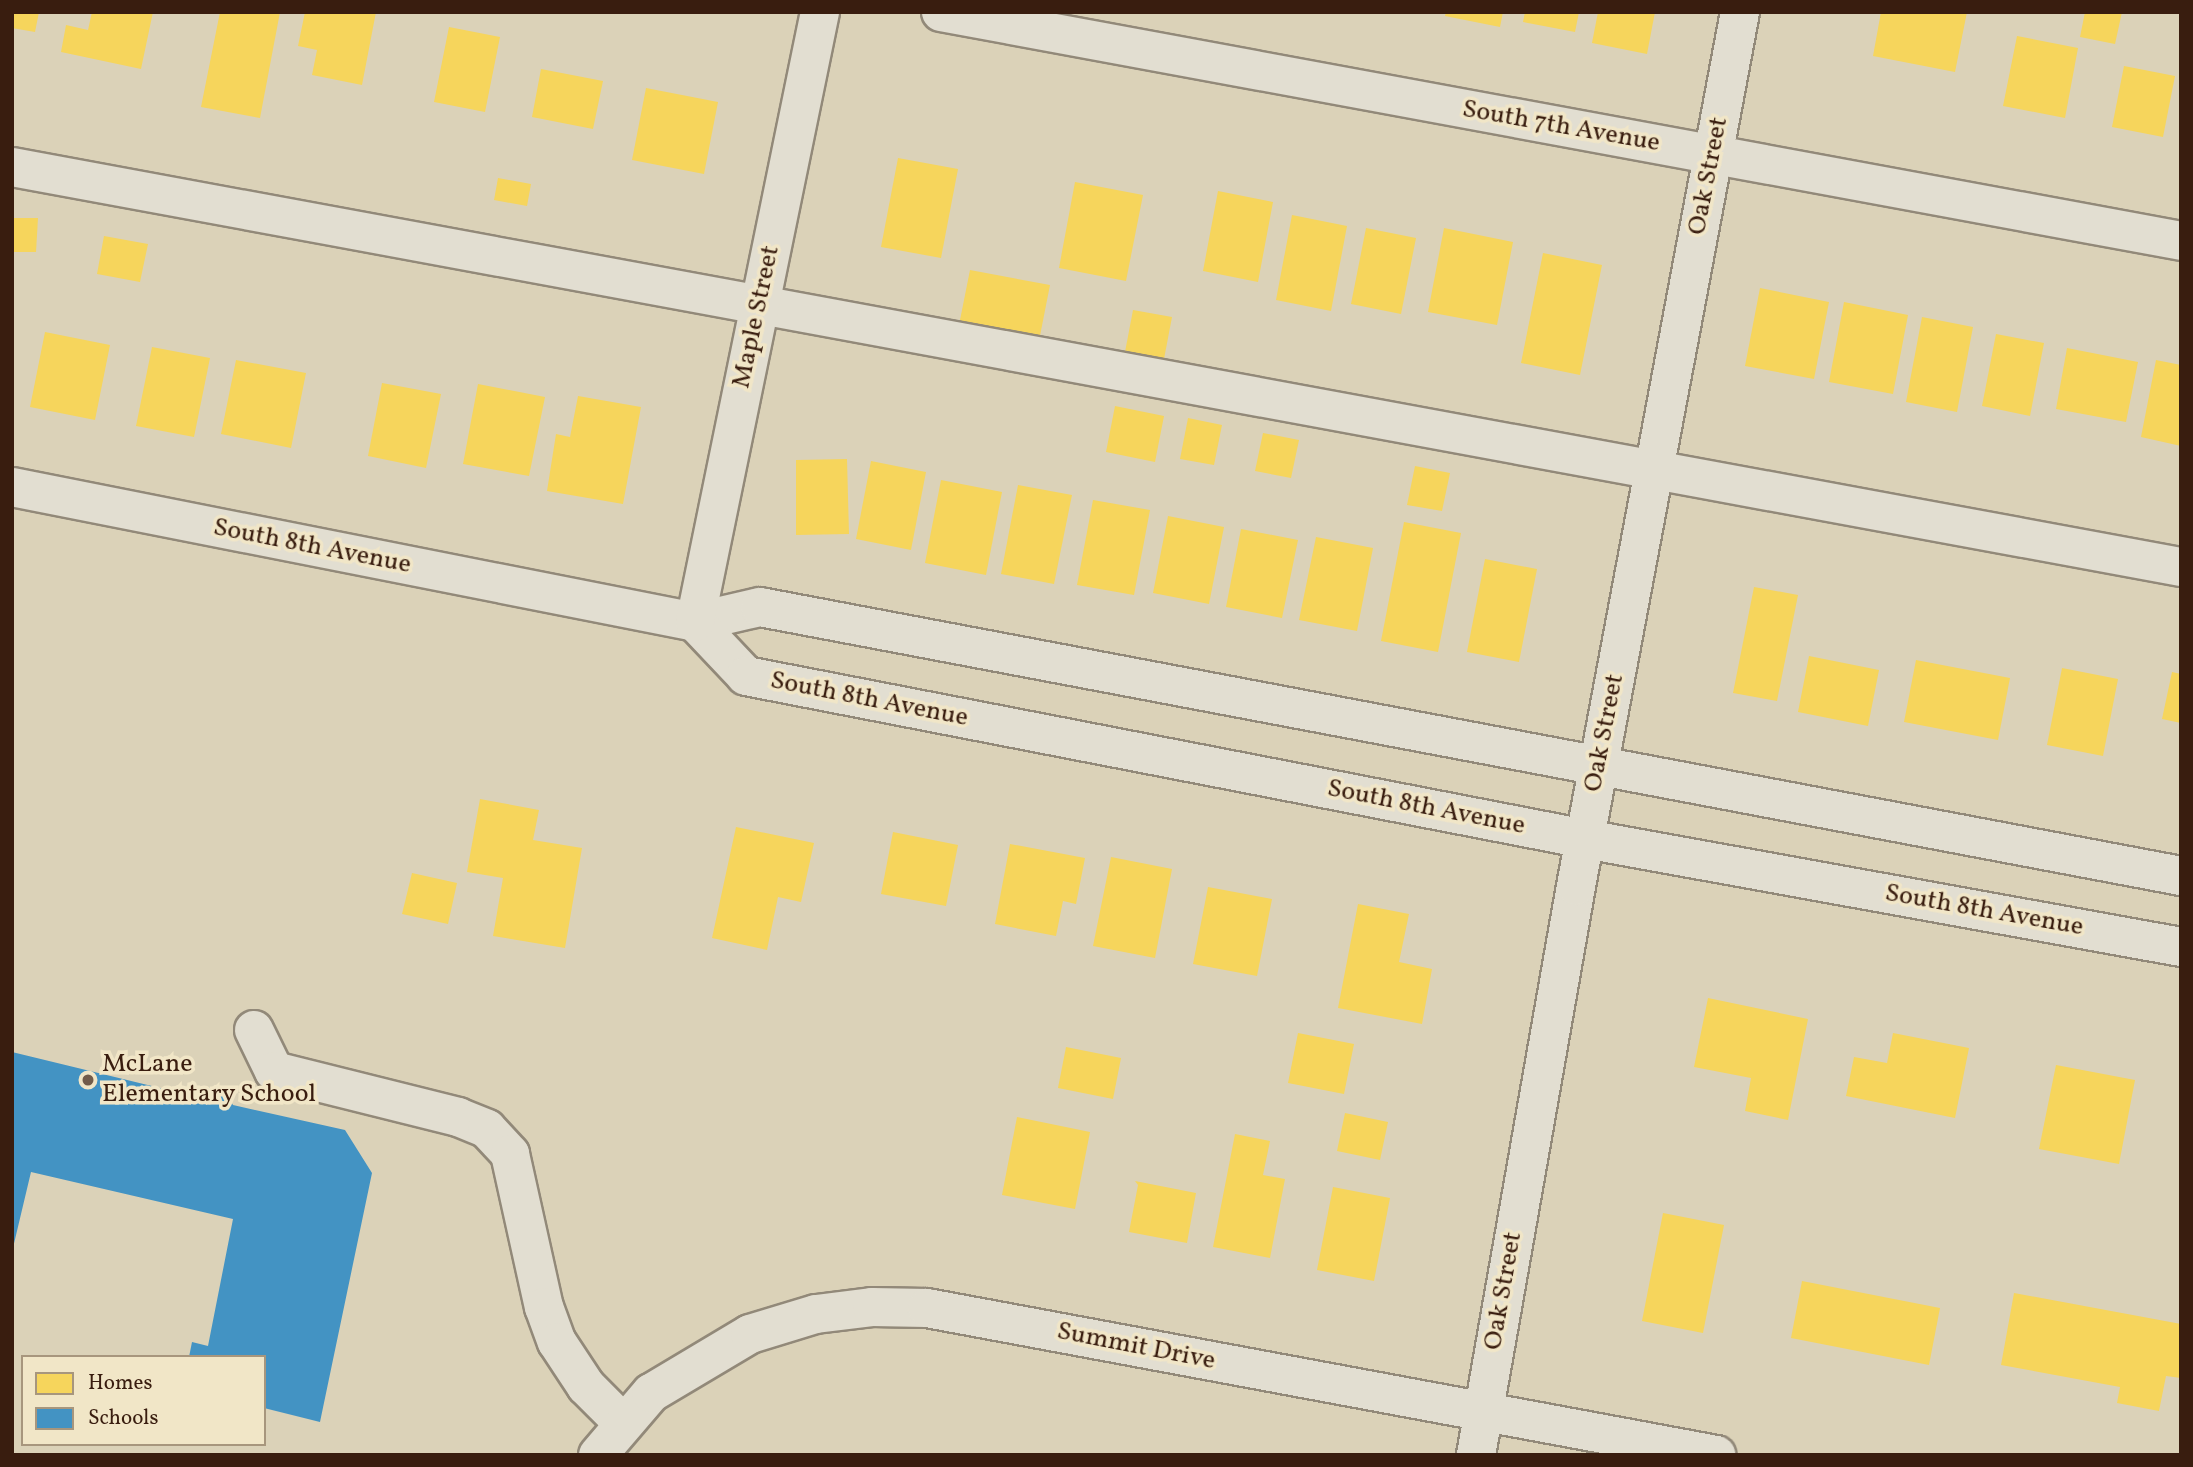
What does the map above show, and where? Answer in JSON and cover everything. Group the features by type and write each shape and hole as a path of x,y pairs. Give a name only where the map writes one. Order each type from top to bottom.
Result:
{"street":[{"name":"Maple Street","path":"695,622 820,12"},
{"name":"South 7th Avenue","path":"941,12 2181,241"},
{"name":"Oak Street","path":"1476,1455 1585,839 1740,12"},
{"path":"12,167 2181,567"},
{"name":"South 8th Avenue","path":"12,488 695,622 760,607 1598,768 2181,876"},
{"name":"South 8th Avenue","path":"695,622 746,676 1585,839 2181,947"},
{"path":"254,1030 274,1071 458,1116 487,1129 510,1154 544,1307 557,1342 586,1386 622,1422"},
{"name":"Summit Drive","path":"597,1455 622,1422 650,1393 750,1334 816,1314 872,1307 927,1308 1716,1455"}],"building: Homes":[{"path":"12,12 39,12 35,32 12,28"},
{"path":"92,12 153,12 141,69 61,52 66,25 88,30"},
{"path":"220,12 280,12 260,118 201,107"},
{"path":"305,12 376,12 362,85 312,75 317,50 298,46"},
{"path":"1446,12 1503,12 1500,27 1445,16"},
{"path":"1525,12 1579,12 1575,32 1523,22"},
{"path":"1598,12 1655,12 1647,54 1592,43"},
{"path":"1881,12 1967,12 1955,72 1873,56"},
{"path":"2085,12 2122,12 2115,44 2080,37"},
{"path":"449,27 500,37 485,112 434,102"},
{"path":"2017,36 2078,48 2065,118 2003,106"},
{"path":"2124,66 2175,76 2163,137 2112,127"},
{"path":"541,69 603,81 593,129 532,117"},
{"path":"646,88 718,102 704,174 632,160"},
{"path":"898,158 958,169 941,258 881,247"},
{"path":"498,178 531,184 527,206 494,200"},
{"path":"1075,182 1143,195 1126,281 1059,268"},
{"path":"1218,191 1273,202 1258,282 1203,271"},
{"path":"1292,215 1347,226 1331,311 1276,300"},
{"path":"12,218 38,218 36,252 12,252"},
{"path":"1366,228 1416,238 1401,314 1351,304"},
{"path":"1444,228 1513,242 1497,325 1428,312"},
{"path":"104,236 148,244 140,282 97,274"},
{"path":"1543,253 1602,265 1580,375 1521,363"},
{"path":"970,270 1050,285 1037,351 957,335"},
{"path":"1760,288 1829,302 1814,379 1745,366"},
{"path":"1844,302 1908,315 1893,394 1829,382"},
{"path":"1133,310 1172,317 1164,359 1125,352"},
{"path":"1922,317 1973,327 1957,412 1906,402"},
{"path":"45,332 110,345 95,420 30,407"},
{"path":"1996,334 2044,343 2030,416 1982,406"},
{"path":"152,347 210,358 194,437 136,426"},
{"path":"2067,348 2138,362 2126,422 2056,409"},
{"path":"236,360 306,373 291,448 221,434"},
{"path":"2156,360 2181,365 2181,446 2141,437"},
{"path":"382,383 441,394 426,468 368,456"},
{"path":"478,384 545,397 529,476 463,464"},
{"path":"578,396 641,407 623,504 547,491 556,434 570,437"},
{"path":"1115,406 1164,416 1155,462 1106,452"},
{"path":"1188,418 1222,425 1214,465 1180,459"},
{"path":"1263,433 1299,440 1291,478 1255,471"},
{"path":"847,459 849,534 796,535 796,460"},
{"path":"871,461 926,472 911,550 856,539"},
{"path":"1415,466 1450,473 1442,511 1407,505"},
{"path":"941,480 1002,492 986,575 925,563"},
{"path":"1018,485 1072,495 1054,584 1001,574"},
{"path":"1093,500 1150,510 1134,595 1077,585"},
{"path":"1168,516 1224,527 1209,604 1153,593"},
{"path":"1404,522 1461,533 1438,652 1381,641"},
{"path":"1241,529 1298,540 1282,618 1226,607"},
{"path":"1316,537 1373,548 1357,631 1299,620"},
{"path":"1485,559 1537,569 1519,662 1467,652"},
{"path":"1754,587 1798,595 1777,701 1733,693"},
{"path":"1809,656 1879,670 1868,726 1798,712"},
{"path":"1916,660 2010,678 1998,740 1904,722"},
{"path":"2062,668 2118,679 2103,756 2047,745"},
{"path":"2172,672 2181,674 2181,723 2162,719"},
{"path":"480,799 539,810 533,840 582,848 565,948 493,936 503,878 467,872"},
{"path":"736,827 814,843 801,902 778,897 767,950 712,938"},
{"path":"893,832 958,845 946,906 881,894"},
{"path":"1010,844 1085,858 1076,904 1063,901 1056,936 995,924"},
{"path":"1111,857 1172,869 1155,958 1093,946"},
{"path":"412,873 457,883 448,924 402,914"},
{"path":"1208,887 1272,899 1257,976 1193,964"},
{"path":"1358,904 1409,914 1399,962 1432,969 1422,1024 1338,1008"},
{"path":"1708,998 1808,1019 1788,1120 1745,1111 1751,1078 1694,1067"},
{"path":"1298,1033 1354,1044 1344,1094 1288,1083"},
{"path":"1893,1033 1969,1048 1955,1118 1846,1096 1854,1057 1887,1063"},
{"path":"1066,1047 1121,1058 1113,1099 1058,1088"},
{"path":"2056,1065 2135,1080 2119,1164 2039,1149"},
{"path":"1345,1113 1388,1122 1380,1160 1337,1151"},
{"path":"1017,1117 1090,1132 1075,1209 1002,1195"},
{"path":"1235,1134 1270,1141 1263,1175 1285,1179 1270,1258 1213,1247"},
{"path":"1135,1181 1196,1193 1187,1243 1129,1232 1138,1185"},
{"path":"1333,1187 1390,1198 1374,1281 1317,1270"},
{"path":"1663,1213 1724,1225 1703,1333 1642,1321"},
{"path":"1802,1281 1940,1308 1929,1365 1791,1338"},
{"path":"2014,1293 2181,1324 2181,1378 2166,1376 2159,1411 2117,1403 2120,1387 2001,1365"}],"building: Schools":[{"path":"12,1052 197,1097 210,1087 225,1091 233,1105 345,1130 372,1173 320,1422 266,1408 266,1355 189,1355 192,1342 208,1346 233,1219 31,1172 12,1252"}],"place":[{"name":"McLane Elementary School","path":"88,1080"}]}
